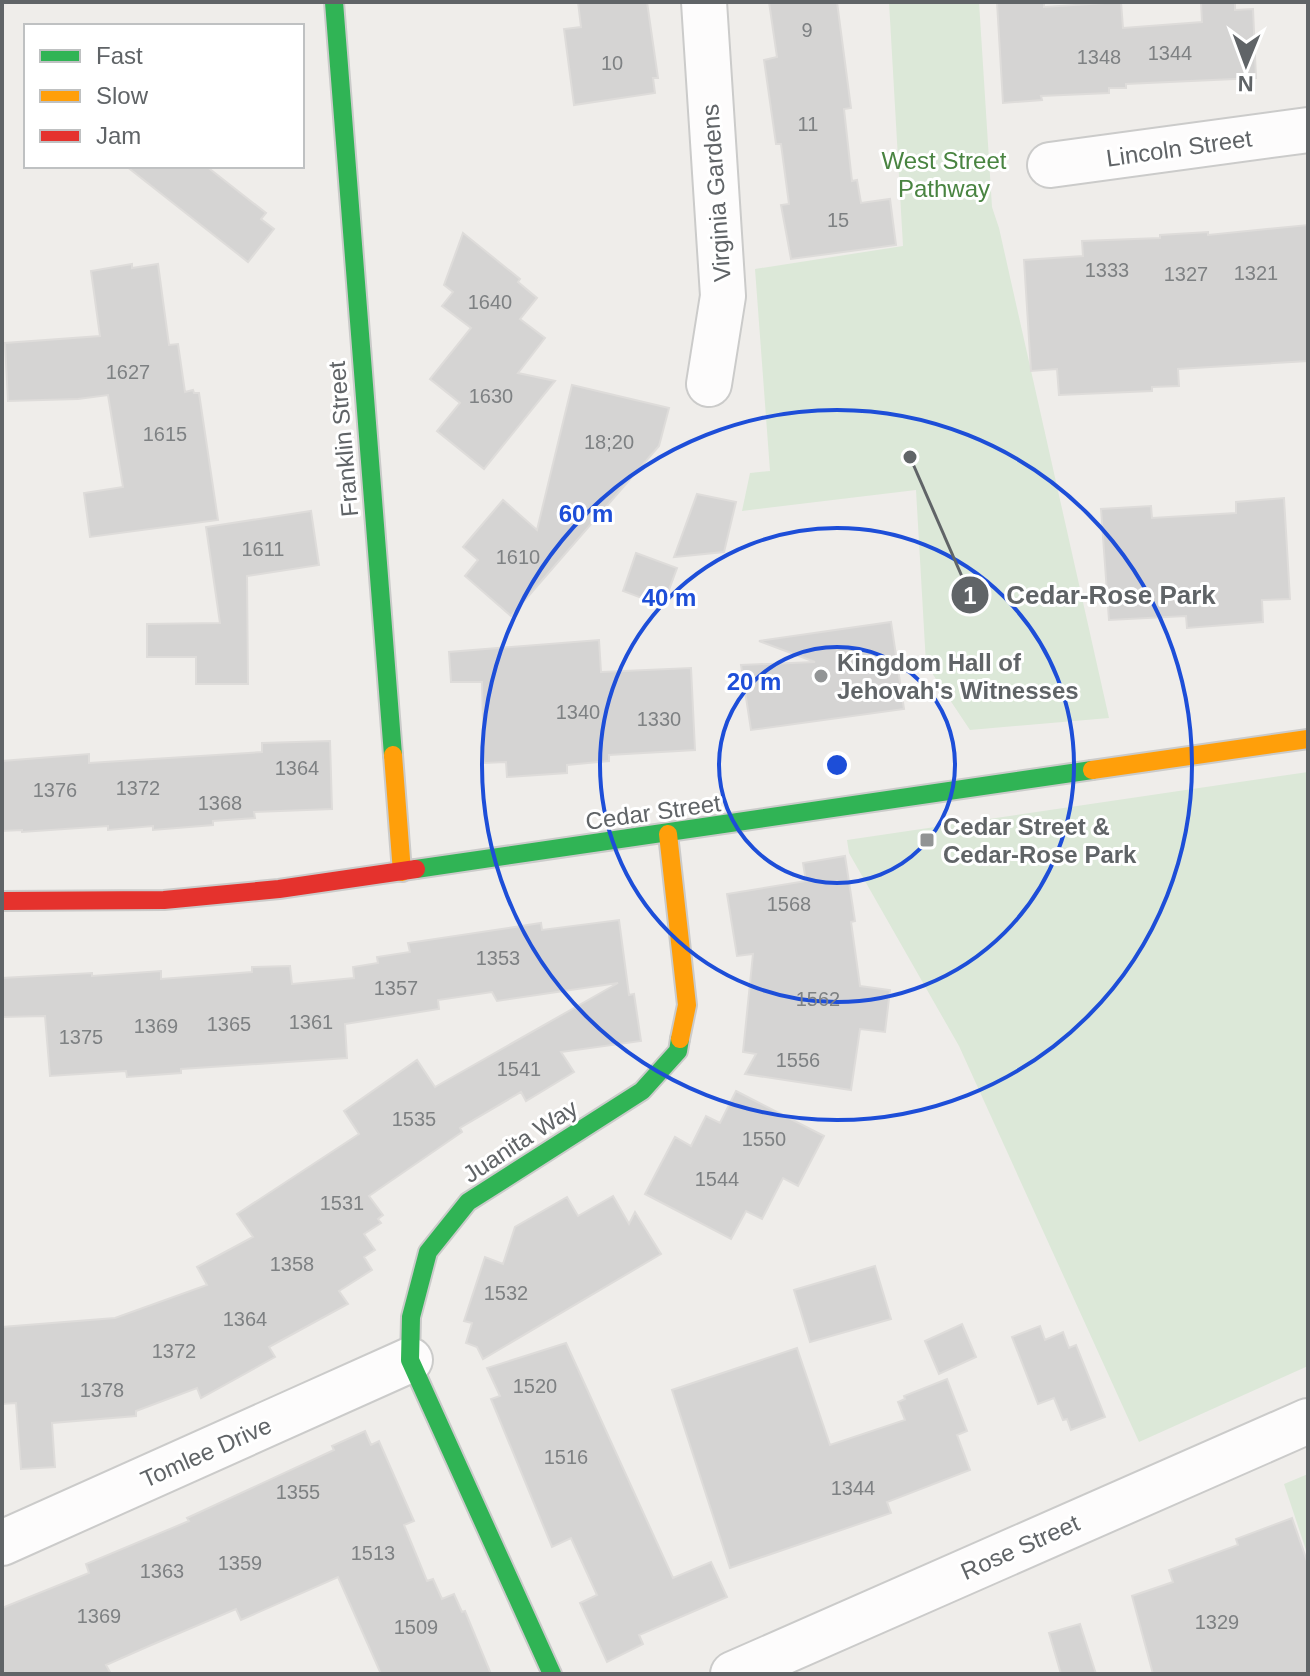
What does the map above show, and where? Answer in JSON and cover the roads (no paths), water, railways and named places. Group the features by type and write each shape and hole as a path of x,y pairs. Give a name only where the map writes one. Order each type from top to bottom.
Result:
{"street":[{"name":"Franklin Street","path":"334,2 402,872"},
{"name":"Virginia Gardens","path":"704,2 723,296 709,384"},
{"name":"Lincoln Street","path":"1050,165 1308,130"},
{"name":"Cedar Street","path":"2,901 164,900 279,889 1308,739"},
{"name":"Juanita Way","path":"552,1674 410,1360 411,1317 428,1252 468,1202 642,1091 678,1051 687,1005 668,834"},
{"name":"Tomlee Drive","path":"2,1543 410,1360"},
{"name":"Rose Street","path":"733,1674 790,1662 1308,1421"}],"place":[{"name":"Cedar-Rose Park","path":"910,457"},
{"name":"Kingdom Hall of Jehovah's Witnesses","path":"821,676"},
{"name":"Cedar Street & Cedar-Rose Park","path":"927,840"}],"park label":[{"name":"West Street Pathway","path":"944,174"}]}
